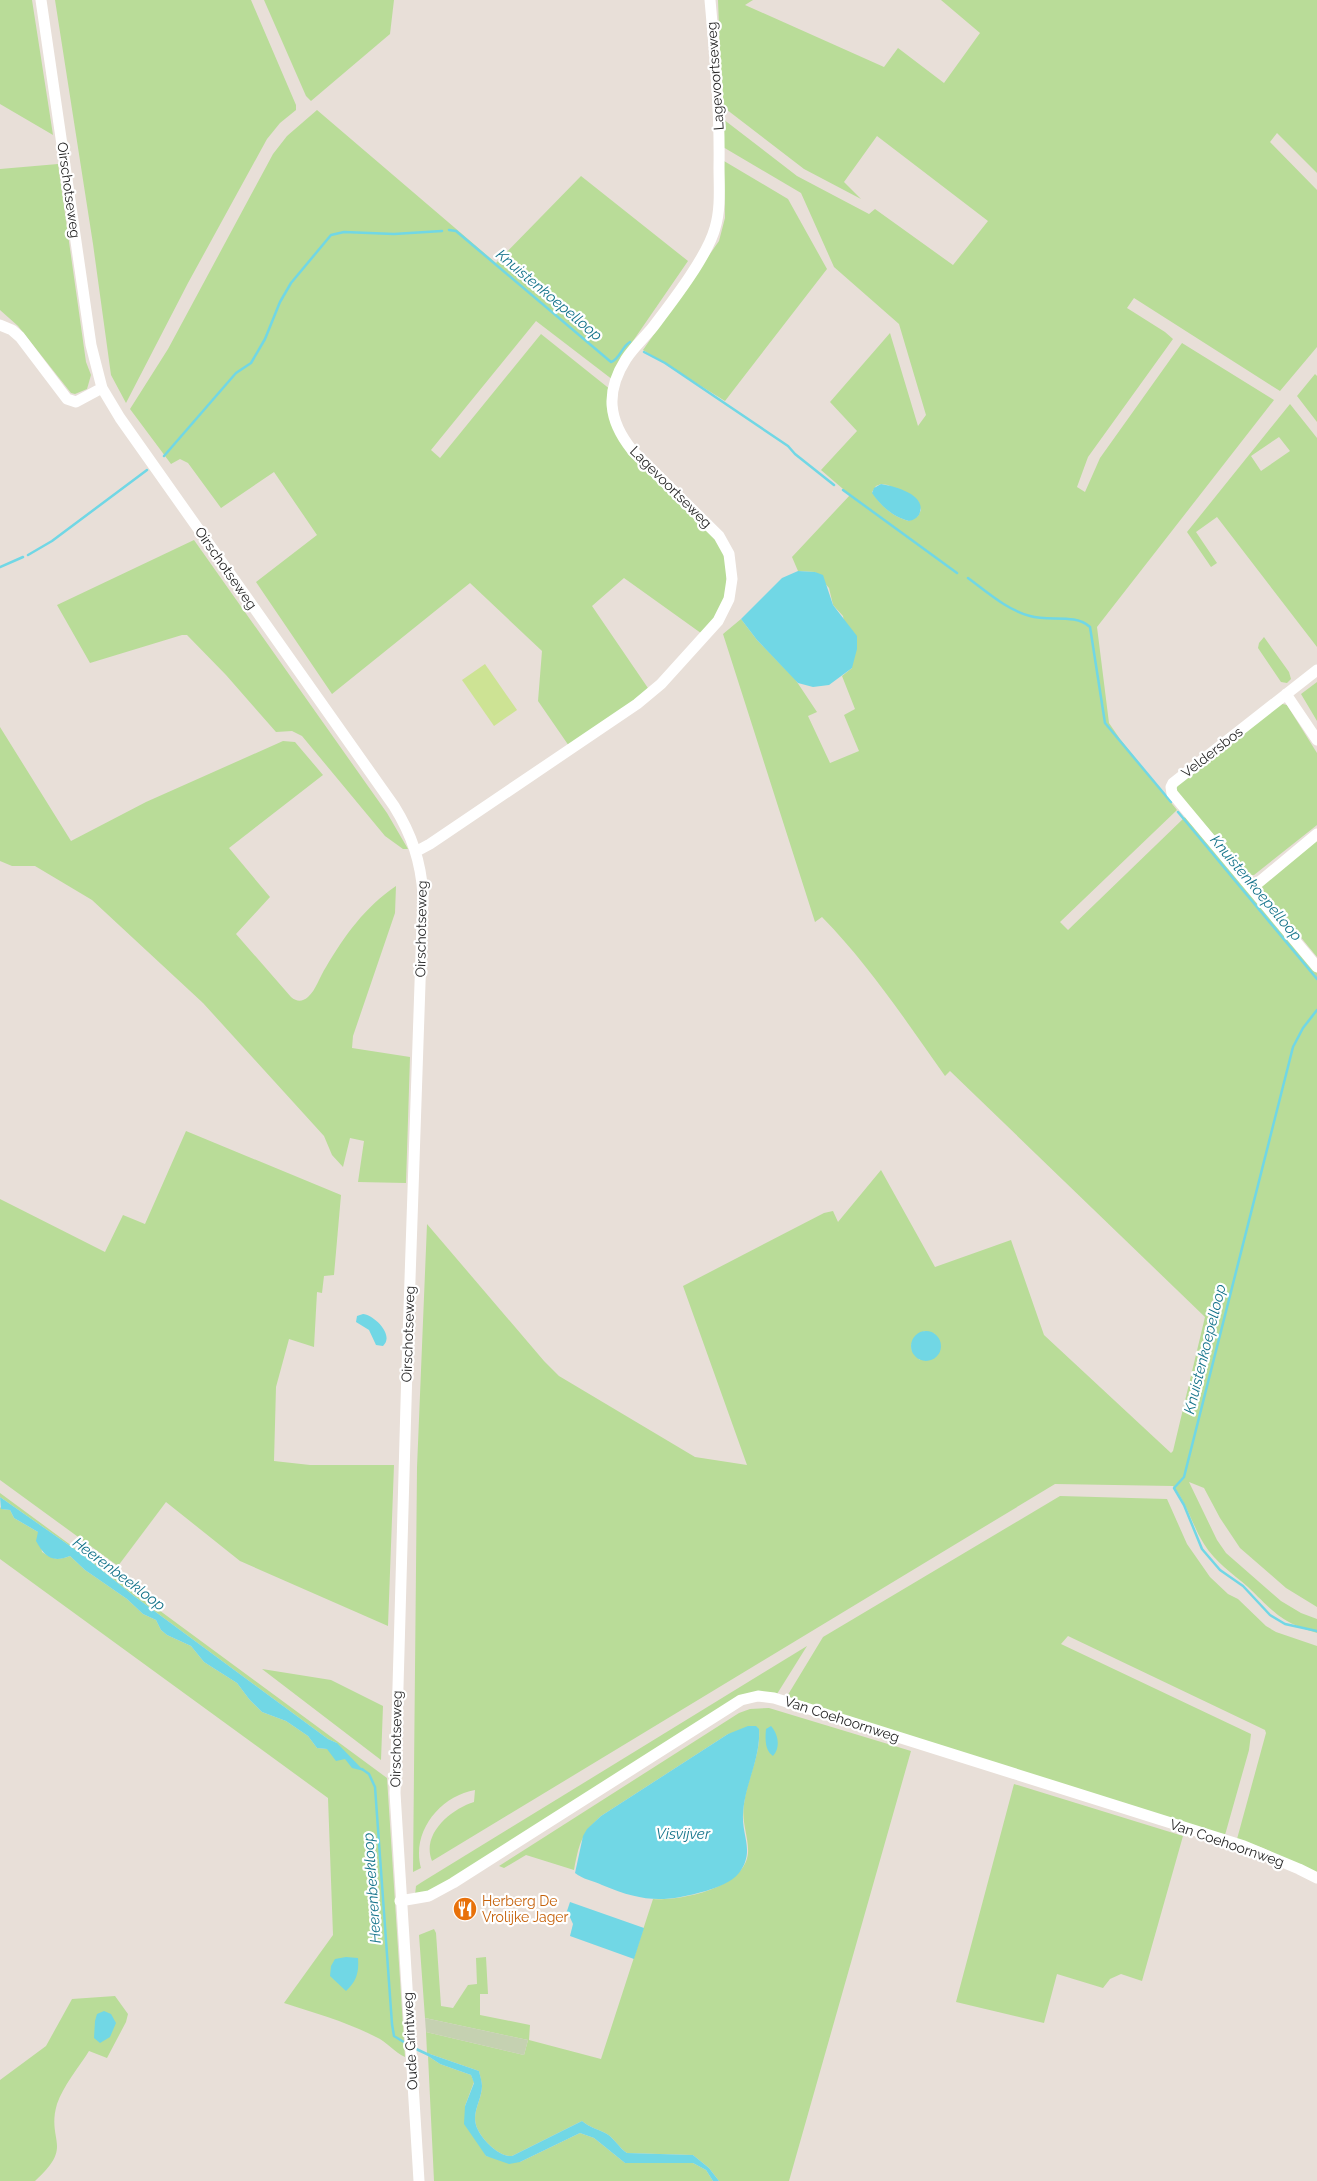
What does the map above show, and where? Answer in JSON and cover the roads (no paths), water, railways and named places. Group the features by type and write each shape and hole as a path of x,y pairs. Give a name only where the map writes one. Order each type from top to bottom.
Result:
{"street":[{"name":"Oirschotseweg","path":"40,0 91,345 102,388 120,418 394,806 417,851 423,895 396,1695 395,1800 400,1901"},
{"name":"Lagevoortseweg","path":"417,851 637,704 661,684 718,621 729,598 732,579 729,554 720,536 632,450 620,434 613,416 612,396 616,377 626,358 652,328 708,249 715,228 719,211 720,117 710,0"},
{"path":"0,325 12,330 20,337 67,399 76,402 102,388"},
{"name":"Veldersbos","path":"1317,670 1173,783 1171,787 1172,793 1317,967"},
{"path":"1286,694 1317,740"},
{"path":"1252,888 1317,834"},
{"name":"Van Coehoornweg","path":"400,1901 429,1896 453,1883 741,1700 758,1696 774,1698 1244,1846 1317,1878"},
{"name":"Oude Grintweg","path":"400,1901 419,2181"}],"water":[{"path":"881,484 907,492 918,500 921,506 917,517 909,521 898,517 883,507 872,493 874,488"},
{"path":"798,571 815,572 823,575 833,605 857,636 857,649 852,668 829,685 813,687 798,683 757,640 741,619 782,578"},
{"path":"368,1315 382,1326 386,1336 386,1342 383,1346 376,1345 369,1330 356,1322 357,1316"},
{"path":"926,1331 937,1335 941,1346 937,1357 926,1361 915,1357 911,1346 915,1335"},
{"path":"0,1497 83,1555 134,1596 328,1739 337,1743 364,1771 352,1768 345,1759 336,1761 327,1749 317,1748 308,1736 286,1721 262,1712 237,1683 204,1662 191,1646 167,1635 161,1630 156,1620 143,1614 127,1599 85,1570 70,1556 54,1559 46,1555 36,1541 38,1532 14,1518 10,1510 1,1509"},
{"name":"Visvijver","path":"748,1726 756,1726 759,1729 759,1740 744,1804 743,1823 747,1844 746,1858 744,1865 736,1876 724,1884 706,1891 677,1898 653,1899 616,1891 575,1873 583,1836 587,1829 601,1816 728,1734"},
{"path":"771,1726 778,1741 777,1749 773,1756 768,1751 766,1741 766,1729"},
{"path":"570,1902 644,1928 634,1959 570,1936 573,1924 567,1911"},
{"path":"346,1957 358,1958 358,1972 355,1980 346,1991 330,1976 331,1966 335,1959"},
{"path":"104,2011 111,2014 116,2023 110,2037 100,2043 94,2038 95,2021 97,2014"},
{"path":"427,2053 479,2071 482,2086 475,2115 476,2125 485,2141 501,2153 512,2156 582,2121 607,2134 627,2153 693,2155 709,2168 719,2181 713,2181 706,2170 693,2163 625,2163 594,2138 580,2133 520,2162 509,2164 486,2156 464,2124 465,2106 474,2083 471,2075 440,2064 428,2056"}],"waterway":[{"name":"Knuistenkoepelloop","path":"449,230 456,231 611,362 617,358 630,342"},
{"name":"Knuistenkoepelloop","path":"164,456 236,373 251,363 265,339 280,302 291,283 331,235 344,232 394,234 442,231"},
{"name":"Knuistenkoepelloop","path":"644,352 665,363 788,446 795,454 834,485"},
{"name":"Knuistenkoepelloop","path":"28,555 52,541 147,470"},
{"name":"Knuistenkoepelloop","path":"843,490 957,573"},
{"name":"Knuistenkoepelloop","path":"0,567 23,557"},
{"name":"Knuistenkoepelloop","path":"968,578 1013,610 1037,618 1077,620 1090,627 1105,723 1171,802"},
{"name":"Knuistenkoepelloop","path":"1178,812 1317,979"},
{"name":"Knuistenkoepelloop","path":"1317,1010 1303,1028 1293,1047 1184,1477 1174,1488 1184,1505 1202,1549 1220,1570 1243,1586 1270,1615 1285,1624 1317,1631"},
{"name":"Heerenbeekloop","path":"362,1769 369,1774 375,1787 392,2024 394,2036 407,2044"},
{"name":"Heerenbeekloop","path":"414,2048 429,2055"}],"place":[{"name":"Herberg De Vrolijke Jager","path":"465,1909"}]}
